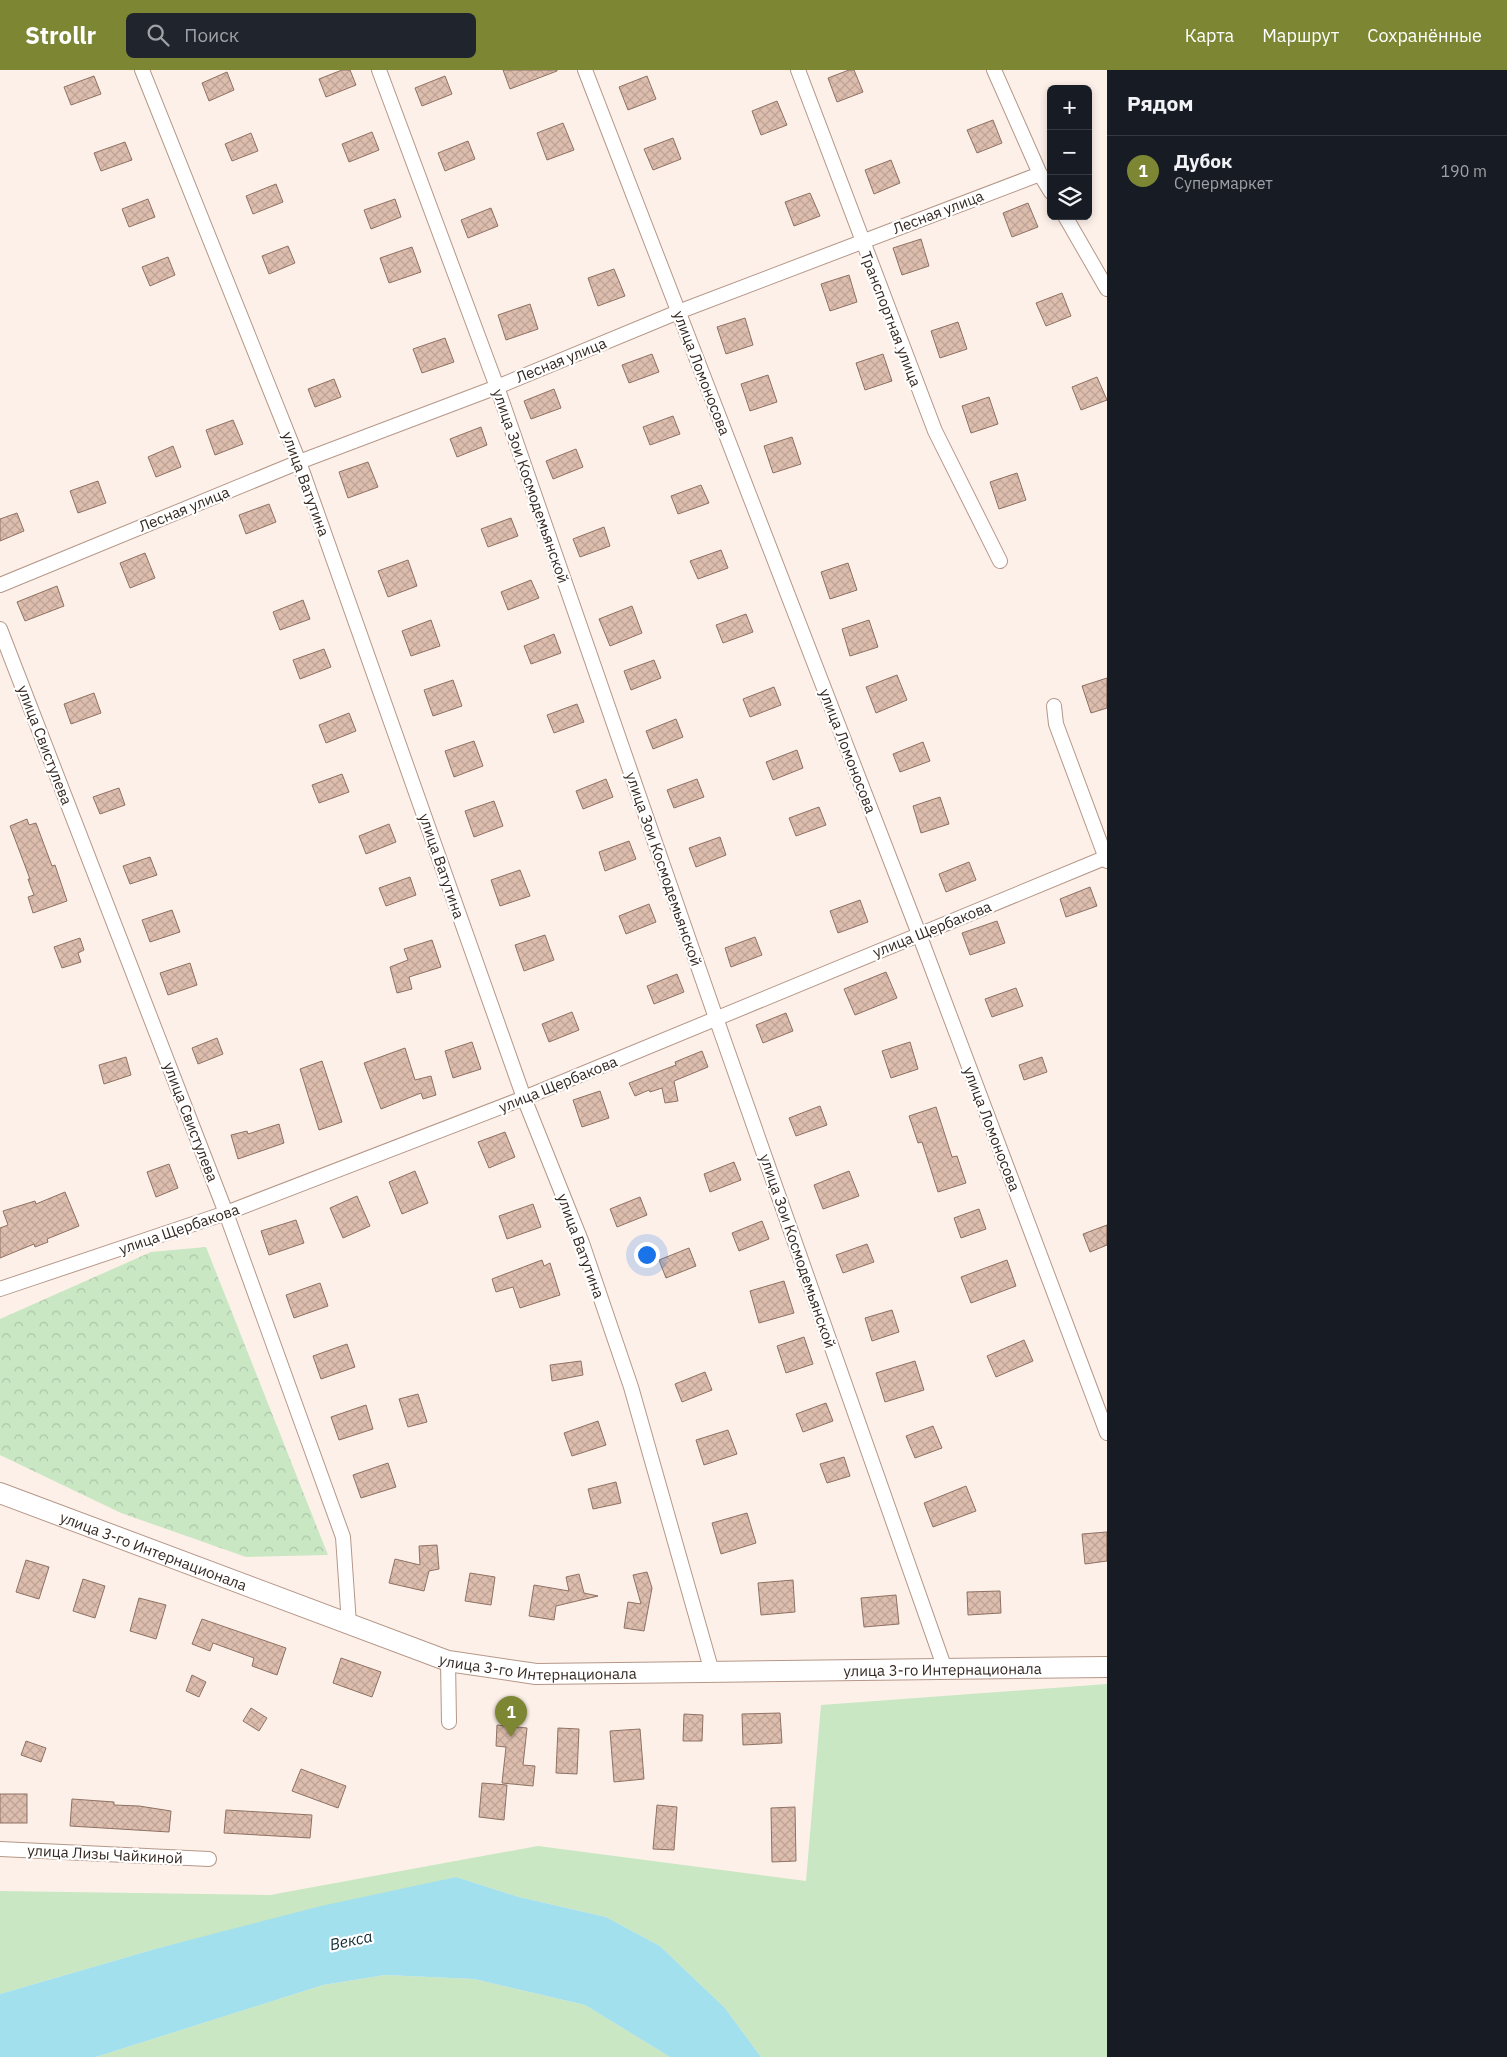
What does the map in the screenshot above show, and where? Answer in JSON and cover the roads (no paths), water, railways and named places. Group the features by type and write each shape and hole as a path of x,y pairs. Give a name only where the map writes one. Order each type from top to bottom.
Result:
{"main road":[{"name":"улица 3-го Интернационала","path":"0,1493 448,1661 536,1674 1107,1667"}],"street":[{"name":"улица Ватутина","path":"142,70 299,462 524,1098 582,1243 631,1387 712,1672"},
{"name":"улица Зои Космодемьянской","path":"379,70 497,387 716,1018 946,1669"},
{"name":"улица Ломоносова","path":"584,70 919,934 1107,1433"},
{"name":"Транспортная улица","path":"798,70 861,241 935,431 1000,561"},
{"path":"994,70 1040,174 1047,185"},
{"name":"Лесная улица","path":"0,584 299,462 497,387 678,312 1040,174"},
{"path":"1067,220 1107,289"},
{"name":"улица Свистулева","path":"0,629 226,1213 343,1537 349,1624"},
{"path":"1054,706 1056,724 1106,859"},
{"name":"улица Щербакова","path":"0,1290 226,1213 524,1098 919,934 1106,859"},
{"path":"448,1661 450,1722"},
{"name":"улица Лизы Чайкиной","path":"0,1849 209,1859"}],"water":[{"name":"Векса","path":"456,1877 519,1897 606,1917 660,1946 725,2008 761,2057 670,2057 585,2005 474,1979 385,1975 323,1985 96,2057 0,2057 0,1994 155,1949 321,1906"}],"place":[{"name":"Дубок","path":"511,1737"}]}
